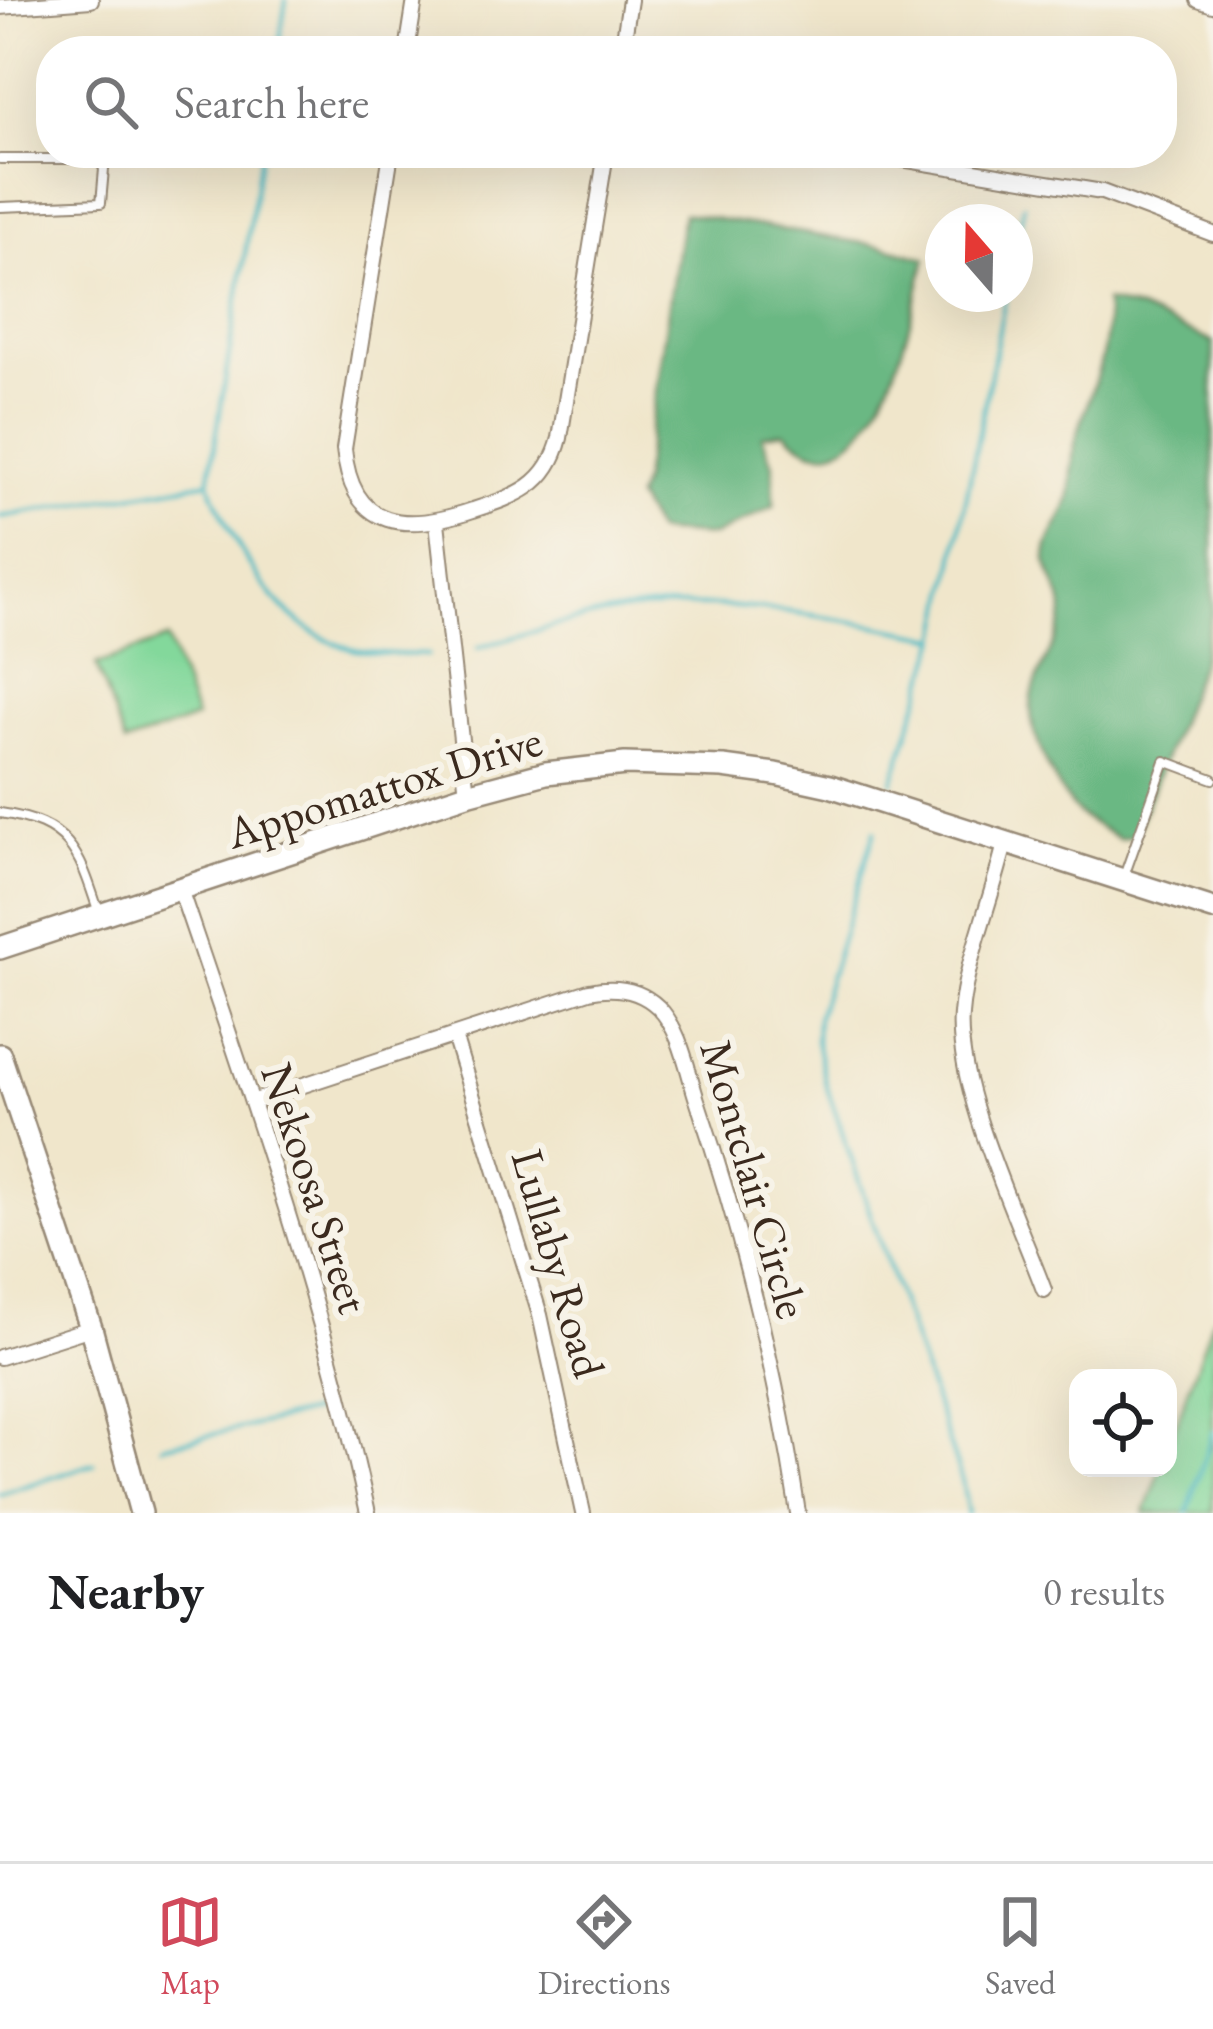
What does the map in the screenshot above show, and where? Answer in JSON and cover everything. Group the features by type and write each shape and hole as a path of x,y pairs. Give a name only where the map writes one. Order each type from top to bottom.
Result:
{"street":[{"path":"0,8 92,0"},
{"path":"409,36 415,0"},
{"path":"625,36 631,0"},
{"path":"1198,0 1213,5"},
{"path":"389,168 344,449 346,470 359,498 380,516 399,523 437,522 525,491 544,475 556,453 604,168"},
{"path":"956,168 1102,192 1213,234"},
{"path":"437,522 467,794"},
{"name":"Appomattox Drive","path":"0,948 467,794 590,767 657,763 723,767 830,786 1213,909"},
{"path":"1005,843 963,994 961,1046 970,1089 1044,1290"},
{"name":"Nekoosa Street","path":"180,889 329,1347 368,1513"},
{"name":"Montclair Circle","path":"252,1102 603,988 640,995 668,1019 737,1230 769,1355 798,1513"},
{"name":"Lullaby Road","path":"454,1036 540,1315 583,1513"},
{"path":"0,1055 91,1328 141,1513"},
{"path":"0,1357 91,1328"}],"lane":[{"path":"0,159 36,159"},
{"path":"0,207 101,203 104,168"},
{"path":"1122,880 1165,760 1213,779"},
{"path":"0,813 19,815 61,834 74,847 100,915"}],"green space":[{"path":"683,213 882,246 925,258 894,370 865,426 847,444 826,452 809,449 785,432 762,435 773,464 774,506 713,536 656,532 636,498"},
{"path":"1105,302 1139,310 1213,342 1213,608 1200,665 1135,835 1119,839 1080,815 1063,794 1041,749 1031,707 1035,685 1062,620 1062,601 1048,568 1047,550 1069,500 1075,444 1103,354"},
{"path":"167,639 196,718 125,744 96,665"},
{"path":"1213,1317 1213,1513 1145,1513 1158,1477 1177,1477 1177,1423"}],"waterway":[{"path":"280,36 286,0"},
{"path":"259,168 209,482 246,559 302,624 352,649 428,655"},
{"path":"893,782 939,638 1002,312"},
{"path":"0,517 209,482"},
{"path":"478,648 591,617 669,606 785,611 939,638"},
{"path":"875,831 817,1017 816,1042 825,1082 962,1481 968,1513"},
{"path":"162,1446 321,1410"},
{"path":"1187,1513 1213,1432"},
{"path":"0,1494 94,1464"}]}
